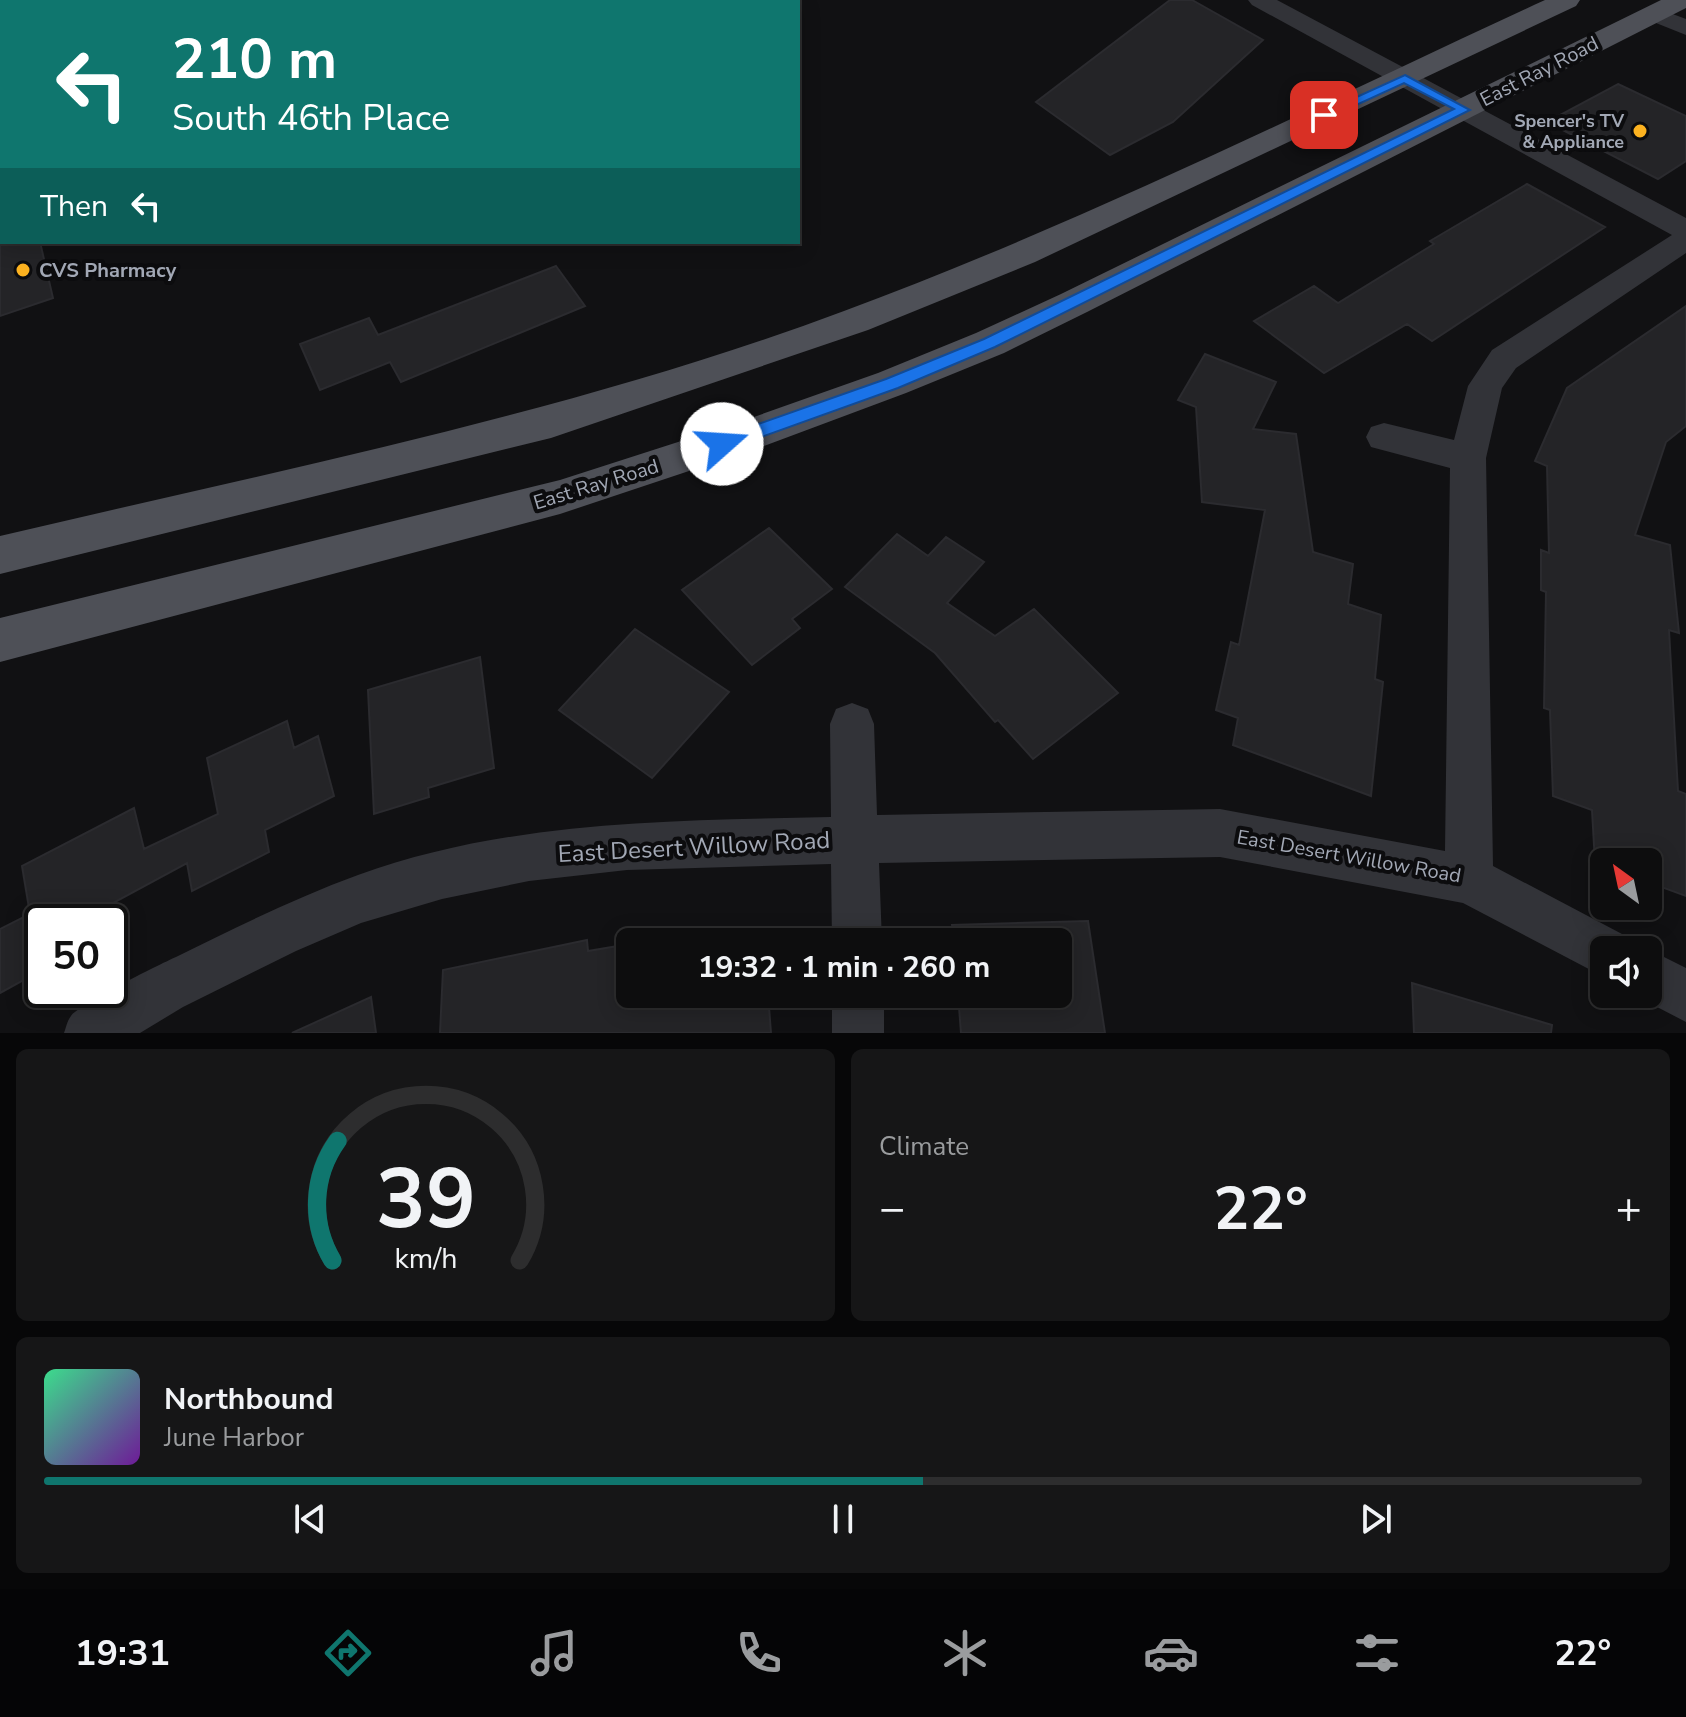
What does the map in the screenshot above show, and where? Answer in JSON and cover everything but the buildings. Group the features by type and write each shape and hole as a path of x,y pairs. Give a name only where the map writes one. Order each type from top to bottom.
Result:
{"main road":[{"path":"0,555 551,422 868,316 1023,254 1567,0"},
{"name":"East Ray Road","path":"0,640 560,497 749,435 892,383 990,343 1682,0"}],"street":[{"path":"1260,0 1686,230"},
{"path":"1654,14 1686,28"},
{"name":"East Desert Willow Road","path":"90,1033 165,989 278,933 359,899 442,875 529,857 627,846 1220,833 1469,880 1468,458 1485,386 1504,359 1686,239"},
{"path":"1384,437 1468,458"},
{"name":"East Desert Willow Road","path":"852,724 856,839"},
{"path":"856,839 857,928"},
{"path":"1469,880 1590,945"},
{"path":"1662,983 1686,996"},
{"path":"858,1008 858,1033"}],"place":[{"name":"Spencer's TV & Appliance","path":"1640,131"},
{"name":"CVS Pharmacy","path":"23,270"}],"route":[{"path":"722,444 892,383 990,343 1463,110 1405,78 1324,115"}]}
